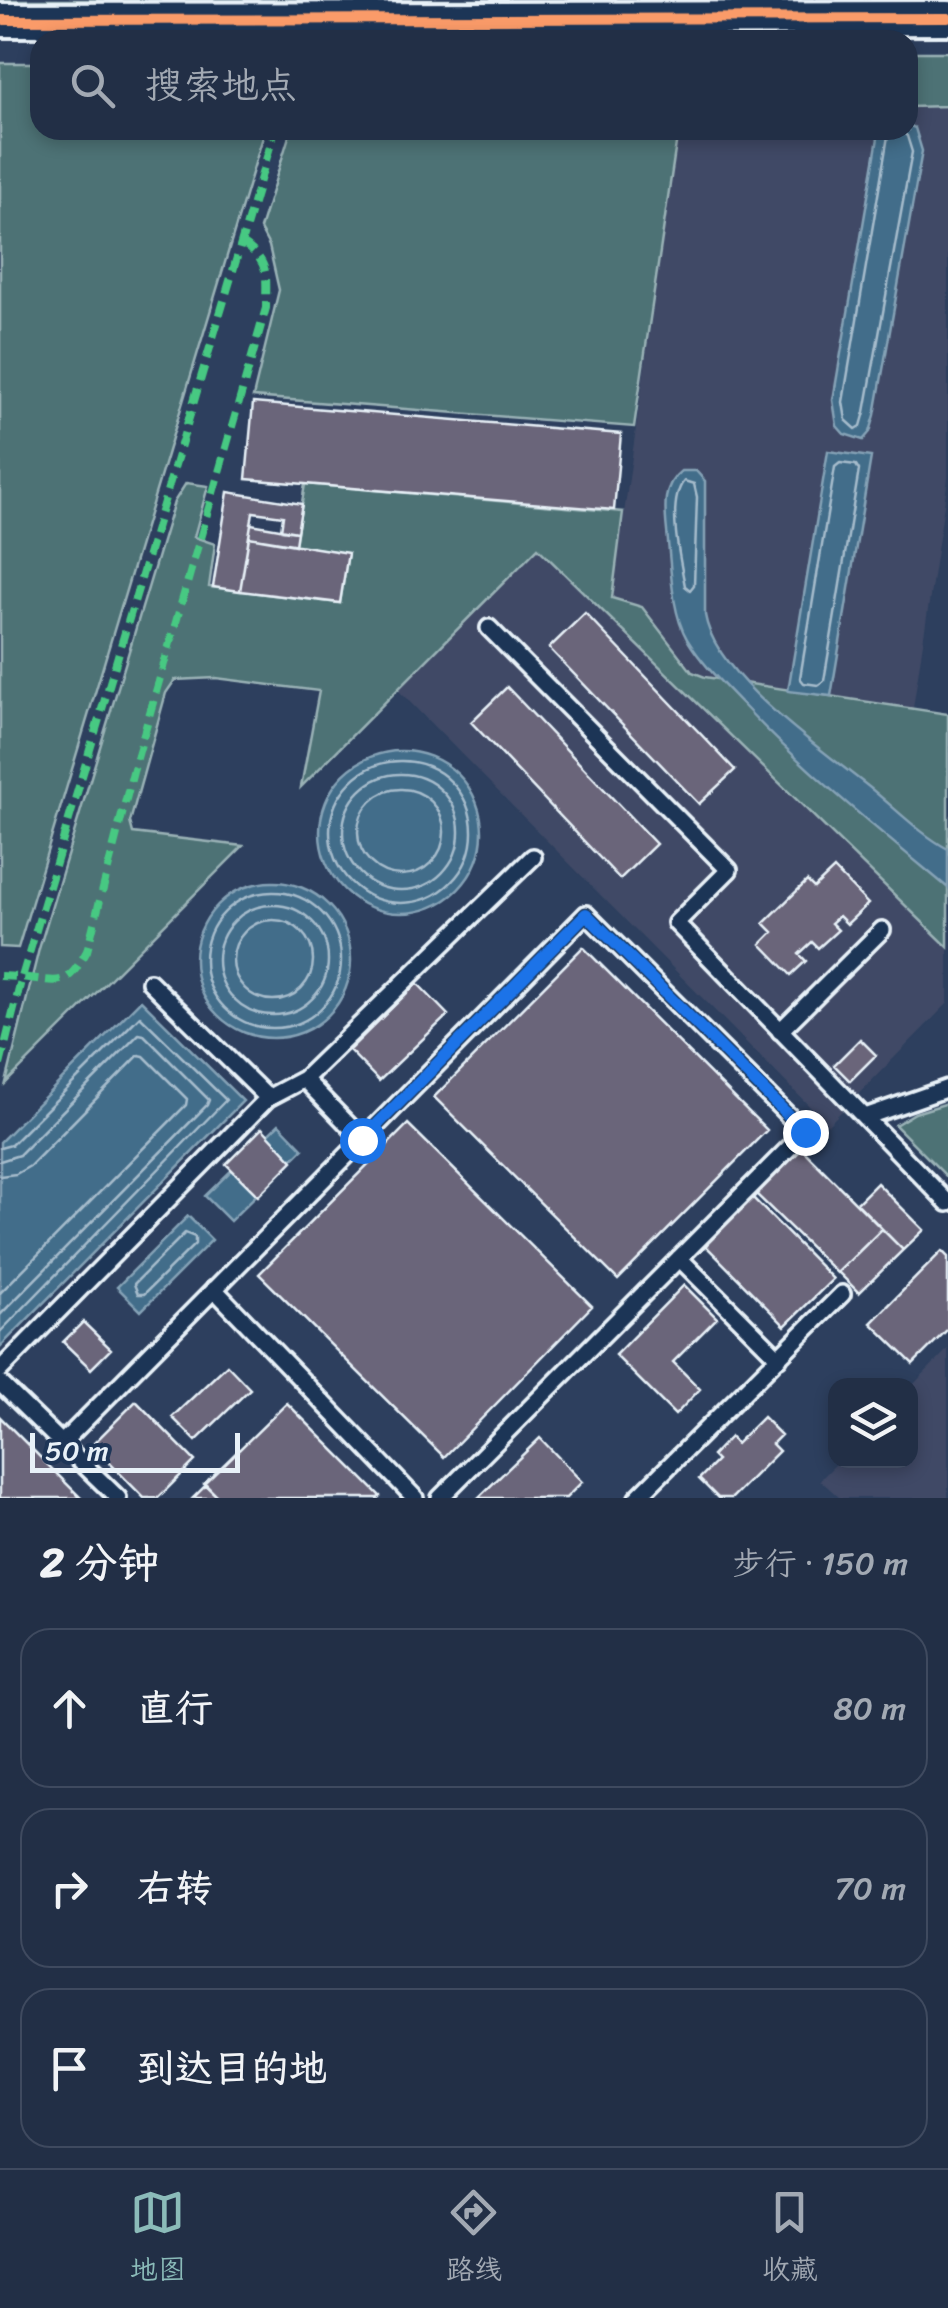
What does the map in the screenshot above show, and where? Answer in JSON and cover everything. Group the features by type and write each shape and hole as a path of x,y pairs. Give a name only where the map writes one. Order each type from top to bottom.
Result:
{"street":[{"path":"0,20 948,18"}],"lane":[{"path":"489,628 728,870 676,923 948,1203"},
{"path":"0,1370 268,1098 304,1079 534,856"},
{"path":"62,1442 586,914 805,1132 440,1498"},
{"path":"780,1031 882,930"},
{"path":"150,982 268,1098"},
{"path":"304,1079 362,1140"},
{"path":"864,1118 948,1088"},
{"path":"679,1258 778,1358"},
{"path":"214,1289 416,1498"},
{"path":"638,1498 842,1294"},
{"path":"0,1382 118,1498"}],"shaded area":[{"path":"948,106 948,478 913,708 692,672 643,607 612,599 677,140 918,140 918,107"},
{"path":"537,548 948,947 948,1003 828,1125 398,690"},
{"path":"948,1349 948,1498 840,1498 820,1480 832,1468 918,1468 918,1380"}],"green space":[{"path":"0,0 948,0 948,5 0,6"},
{"path":"918,52 948,52 948,106 918,107"},
{"path":"0,63 30,63 30,140 262,140 18,948 0,947"},
{"path":"288,140 677,140 634,427 253,397 279,290 269,246 260,229"},
{"path":"186,483 208,486 194,537 215,544 209,587 340,603 348,553 295,545 305,484 623,512 612,598 642,607 692,672 948,714 948,947 538,548 301,787 319,691 216,678 175,680 166,693 130,822 133,833 243,846 6,1083 39,949 174,502"},
{"path":"948,1103 948,1178 895,1125 915,1113"}],"water":[{"path":"918,138 922,151 875,415 863,440 844,434 837,426 833,400 878,140"},
{"path":"828,451 871,457 831,696 788,691"},
{"path":"681,471 696,471 705,481 705,615 713,639 729,664 802,735 948,849 948,888 791,753 713,673 687,639 675,605 665,513 669,486"},
{"path":"401,751 432,757 458,775 476,801 482,832 476,863 458,889 432,907 401,913 370,907 344,889 326,863 320,832 326,801 344,775 370,757"},
{"path":"273,882 303,888 328,905 345,930 351,960 345,990 328,1015 303,1032 273,1038 243,1032 218,1015 201,990 195,960 201,930 218,905 243,888"},
{"path":"141,1000 243,1101 0,1347 0,1142"},
{"path":"279,1124 303,1149 230,1221 205,1196"},
{"path":"188,1216 212,1240 141,1311 117,1287"}],"building":[{"path":"253,403 621,434 614,510 246,479"},
{"path":"228,492 302,504 297,532 281,530 283,516 253,512 240,591 213,587"},
{"path":"251,524 297,532 295,545 249,537"},
{"path":"249,537 348,553 340,603 240,591"},
{"path":"585,613 735,770 699,804 549,648"},
{"path":"507,687 656,844 620,879 471,722"},
{"path":"834,869 868,904 847,924 839,916 831,923 838,930 818,948 812,942 799,954 806,961 791,975 761,944 773,932 764,923 807,881 814,888"},
{"path":"583,947 767,1130 618,1280 434,1097"},
{"path":"417,983 448,1015 379,1081 349,1050"},
{"path":"860,1039 876,1055 850,1081 834,1065"},
{"path":"408,1124 592,1306 444,1457 259,1274"},
{"path":"262,1128 293,1161 258,1196 226,1164"},
{"path":"801,1148 882,1229 837,1273 756,1194"},
{"path":"877,1183 924,1230 903,1250 857,1203"},
{"path":"752,1197 833,1279 785,1326 704,1244"},
{"path":"882,1229 903,1250 859,1293 838,1272"},
{"path":"942,1251 948,1257 948,1329 913,1364 871,1323"},
{"path":"684,1285 717,1318 673,1362 700,1389 675,1415 615,1355"},
{"path":"83,1322 111,1349 91,1369 63,1342"},
{"path":"227,1365 250,1389 196,1441 172,1417"},
{"path":"136,1401 195,1461 158,1498 144,1498 92,1445"},
{"path":"287,1403 378,1498 219,1498 204,1484"},
{"path":"0,1417 81,1498 0,1498"},
{"path":"763,1417 781,1435 772,1444 779,1451 732,1498 718,1498 699,1479 717,1461 712,1456 730,1437 736,1444"},
{"path":"540,1438 582,1482 566,1498 478,1498"},
{"path":"206,1485 219,1498 193,1498"}],"marked path":[{"path":"0,976 22,977 272,140"},
{"path":"0,1065 22,977 62,980 74,971 87,951 133,772 266,308 265,270 258,256 241,242"}],"cycle path":[{"path":"0,20 948,18"}],"route":[{"path":"362,1140 586,914 805,1132"}]}
